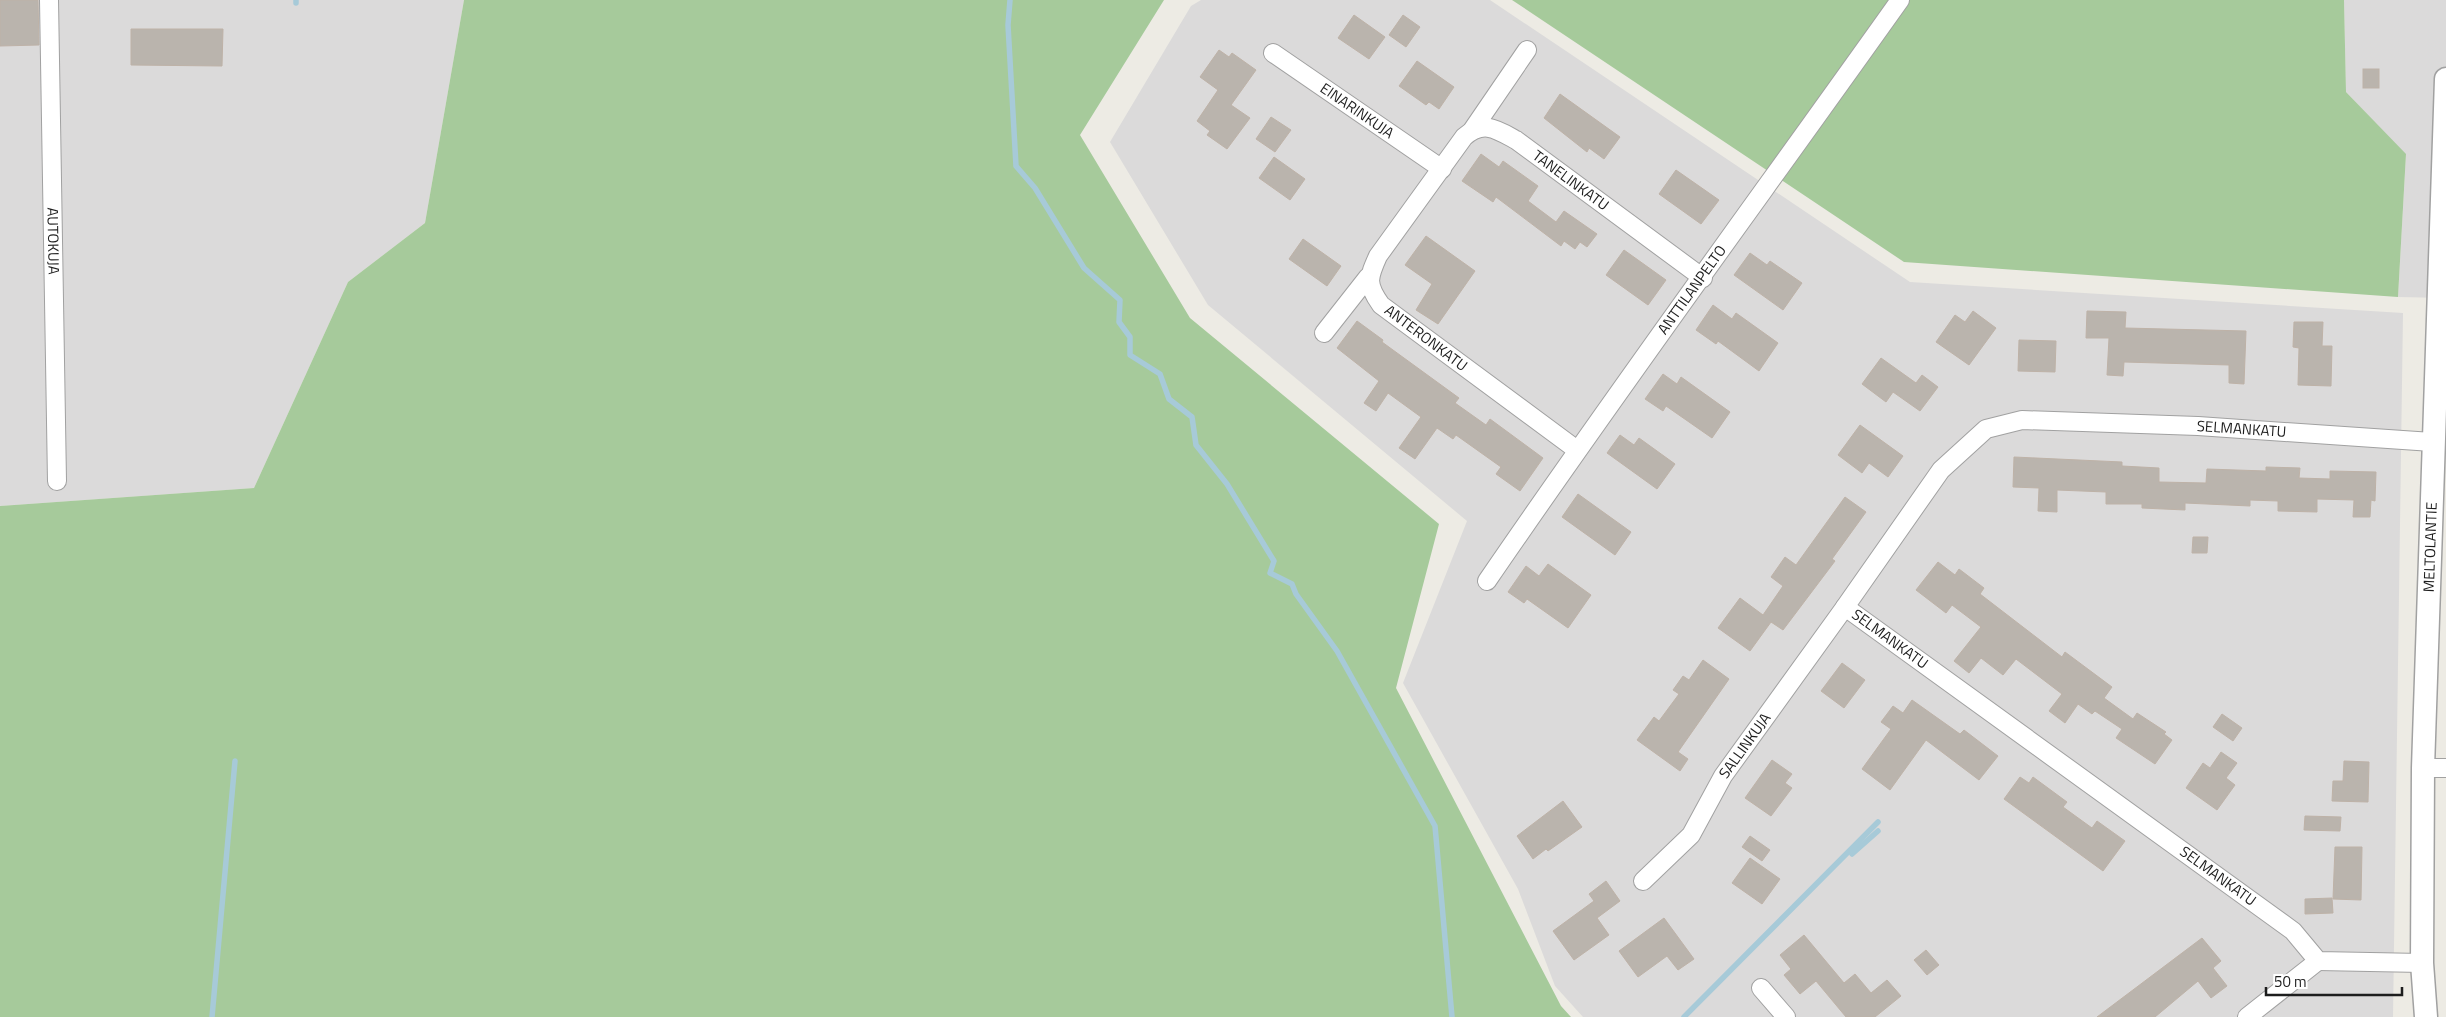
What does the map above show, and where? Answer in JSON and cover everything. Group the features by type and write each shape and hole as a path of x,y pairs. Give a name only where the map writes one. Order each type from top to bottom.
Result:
{"street":[{"name":"AUTOKUJA","path":"49,0 57,481"},
{"name":"ANTTILANPELTO","path":"1487,581 1577,450 1703,278 1900,0"},
{"path":"1324,334 1368,277 1378,256 1464,137 1473,128 1527,50"},
{"name":"EINARINKUJA","path":"1273,53 1442,169"},
{"name":"MELTOLANTIE","path":"2426,1017 2422,962 2423,768 2432,442 2443,242 2446,79"},
{"name":"TANELINKATU","path":"1473,128 1493,128 1516,140 1703,278"},
{"name":"ANTERONKATU","path":"1368,277 1372,293 1381,305 1577,450"},
{"name":"SELMANKATU","path":"2318,961 2293,931 2280,921 1845,607 1941,470 1986,429 2022,420 2032,420 2198,426 2432,442"},
{"name":"SALLINKUJA","path":"1643,881 1691,835 1723,776 1845,607"},
{"path":"2423,768 2446,768"},
{"path":"2247,1017 2318,961 2422,962"},
{"path":"1762,988 1786,1017"}],"shaded area":[{"path":"0,0 464,0 425,223 348,282 254,488 0,506"},
{"path":"1201,0 1490,0 1910,282 2403,313 2393,1017 1583,1017 1555,986 1518,889 1403,683 1467,521 1208,305 1110,142 1191,6"},
{"path":"2344,0 2446,0 2446,298 2398,297 2406,155 2346,92"}],"green space":[{"path":"464,0 1164,0 1080,135 1190,318 1439,524 1396,688 1561,1006 1571,1017 0,1017 0,506 254,488 348,282 425,223"},
{"path":"1512,0 2344,0 2346,92 2406,154 2398,297 1904,262"}],"building":[{"path":"0,0 38,0 39,45 0,46"},
{"path":"1354,15 1385,37 1369,59 1338,38"},
{"path":"1403,15 1420,27 1406,47 1389,35"},
{"path":"131,29 223,29 222,66 131,65"},
{"path":"1219,50 1229,57 1232,53 1256,70 1231,105 1250,118 1227,149 1207,135 1210,131 1197,121 1218,90 1200,77"},
{"path":"1417,61 1454,87 1439,109 1429,102 1426,105 1399,86"},
{"path":"2363,69 2379,69 2379,88 2363,88"},
{"path":"1560,94 1620,137 1604,159 1589,148 1587,152 1544,118"},
{"path":"1271,117 1291,130 1275,152 1256,139"},
{"path":"1481,154 1499,167 1503,161 1538,186 1528,201 1556,222 1564,211 1597,234 1587,247 1580,242 1575,249 1564,241 1561,246 1496,197 1493,202 1462,181"},
{"path":"1274,157 1305,179 1290,200 1259,178"},
{"path":"1676,170 1719,200 1701,224 1659,194"},
{"path":"1426,236 1475,271 1438,324 1416,310 1432,284 1405,265"},
{"path":"1303,239 1341,266 1327,286 1289,259"},
{"path":"1624,250 1666,280 1648,305 1606,275"},
{"path":"1750,253 1767,265 1770,261 1802,283 1783,310 1734,275"},
{"path":"1713,305 1732,319 1736,313 1778,343 1759,371 1718,341 1716,344 1696,330"},
{"path":"1973,311 1996,328 1969,365 1936,342 1955,315 1965,322"},
{"path":"2087,311 2126,312 2125,328 2246,331 2244,384 2229,383 2229,365 2124,362 2123,376 2107,375 2109,338 2086,338"},
{"path":"1357,321 1383,340 1382,342 1459,398 1455,403 1486,425 1490,419 1543,458 1520,491 1496,474 1501,467 1456,435 1453,439 1437,428 1415,459 1399,448 1421,417 1388,393 1376,411 1364,403 1379,381 1337,348"},
{"path":"2294,322 2323,322 2322,346 2332,346 2331,386 2298,385 2299,348 2293,347"},
{"path":"2019,340 2056,341 2055,372 2018,371"},
{"path":"1881,358 1916,383 1922,375 1938,387 1920,411 1893,392 1886,402 1862,384"},
{"path":"1663,374 1677,384 1681,377 1730,412 1712,438 1666,406 1663,411 1645,399"},
{"path":"1860,425 1903,456 1888,477 1869,463 1862,473 1838,455"},
{"path":"1620,435 1634,445 1639,438 1675,464 1657,489 1607,453"},
{"path":"2014,457 2122,462 2122,466 2159,468 2159,482 2206,483 2207,469 2266,471 2266,467 2300,468 2299,478 2330,479 2330,471 2376,472 2375,501 2371,500 2370,517 2353,517 2354,500 2317,499 2317,512 2278,511 2278,501 2250,500 2250,506 2185,503 2185,510 2142,508 2142,504 2106,504 2106,492 2057,490 2057,512 2038,511 2039,488 2013,487"},
{"path":"1578,494 1631,532 1615,555 1562,517"},
{"path":"1845,497 1866,512 1832,559 1835,561 1783,630 1771,622 1750,651 1718,628 1740,598 1763,615 1783,586 1771,577 1785,557 1796,565"},
{"path":"2193,537 2208,537 2207,553 2192,553"},
{"path":"1938,562 1955,575 1959,569 1984,588 1980,594 2062,657 2065,652 2112,687 2104,698 2133,719 2137,713 2166,732 2164,734 2172,740 2155,764 2116,738 2122,729 2095,711 2092,714 2078,704 2065,723 2049,711 2062,694 2016,659 2003,675 1981,658 1969,673 1954,661 1981,627 1952,605 1946,613 1916,590"},
{"path":"1548,564 1591,595 1568,628 1527,599 1524,603 1508,592 1526,566 1539,576"},
{"path":"1703,660 1729,679 1678,752 1688,759 1680,771 1637,740 1654,717 1659,721 1679,694 1673,690 1683,676 1689,680"},
{"path":"1842,663 1865,680 1844,708 1821,691"},
{"path":"1912,700 1960,734 1964,730 1998,756 1979,780 1926,740 1890,790 1862,769 1891,729 1881,722 1893,706 1903,713"},
{"path":"2222,714 2242,728 2233,741 2213,727"},
{"path":"2221,752 2237,763 2226,778 2235,785 2217,810 2186,788 2203,763 2210,768"},
{"path":"1772,760 1792,774 1785,783 1792,788 1771,816 1745,798"},
{"path":"2344,761 2369,762 2368,802 2332,801 2333,781 2343,781"},
{"path":"2020,777 2029,783 2033,777 2067,802 2063,807 2092,828 2097,821 2125,841 2103,871 2004,799"},
{"path":"1563,801 1582,827 1548,851 1546,849 1533,859 1517,836"},
{"path":"2305,816 2341,817 2340,831 2304,830"},
{"path":"1750,836 1770,850 1762,861 1742,847"},
{"path":"2335,847 2362,847 2361,900 2333,899"},
{"path":"1750,858 1780,879 1762,904 1732,883"},
{"path":"1606,881 1620,901 1597,918 1609,935 1574,960 1553,931 1594,901 1589,894"},
{"path":"2332,898 2333,913 2305,914 2305,899"},
{"path":"1664,918 1694,959 1678,970 1667,956 1638,977 1619,951"},
{"path":"1804,935 1844,983 1855,974 1871,993 1887,980 1901,996 1875,1017 1846,1017 1816,981 1800,994 1784,975 1791,969 1780,955"},
{"path":"2202,938 2221,961 2213,968 2227,986 2211,998 2198,981 2155,1017 2097,1017"},
{"path":"1926,950 1939,965 1927,975 1914,960"}],"waterway":[{"path":"1010,0 1008,25 1016,166 1035,188 1084,268 1120,300 1119,322 1130,337 1130,355 1160,374 1169,399 1192,417 1196,445 1227,484 1274,561 1270,573 1292,584 1296,594 1337,651 1435,826 1452,1017"},
{"path":"212,1017 235,761"},
{"path":"1684,1017 1878,822"},
{"path":"1852,854 1878,831"}]}
